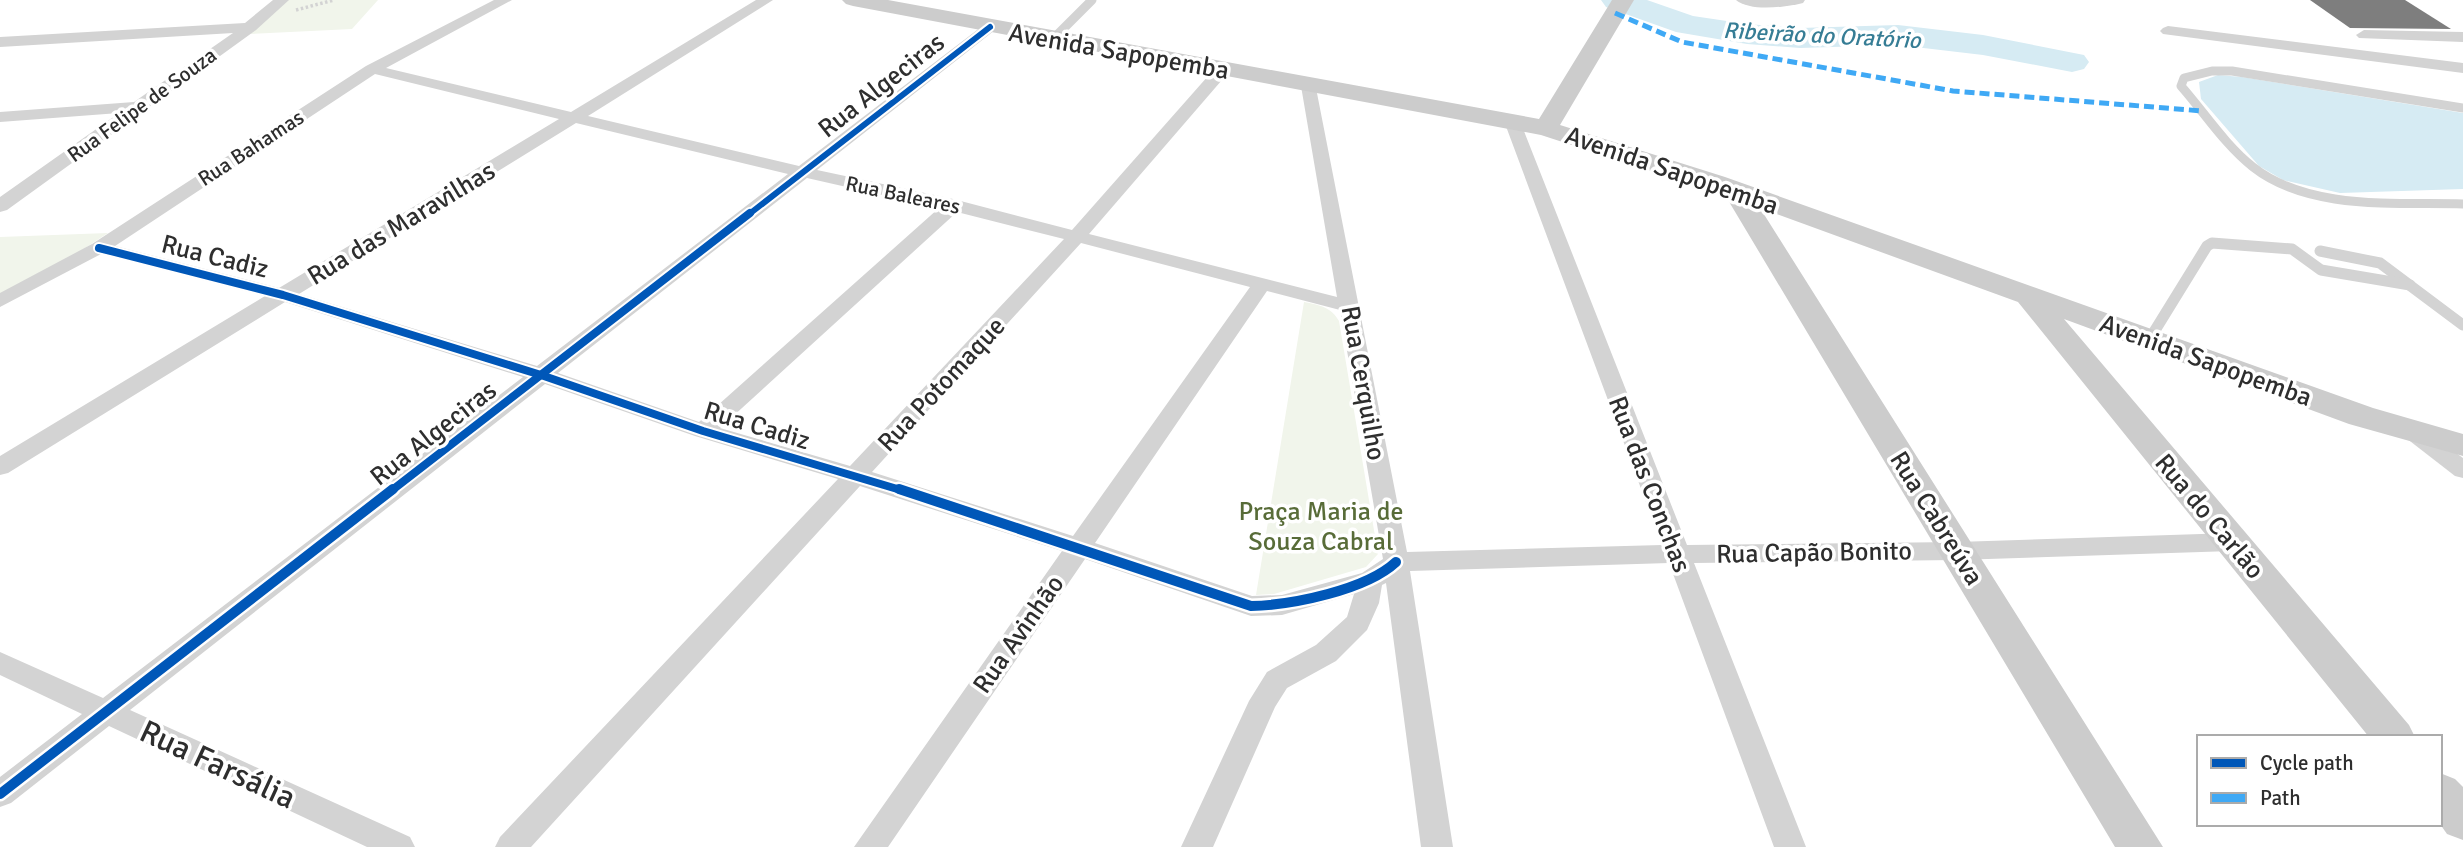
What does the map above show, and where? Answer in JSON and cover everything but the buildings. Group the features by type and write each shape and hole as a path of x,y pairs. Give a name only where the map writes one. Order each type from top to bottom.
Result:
{"main road":[{"name":"Avenida Sapopemba","path":"853,0 1546,128 1735,190 2414,433 2463,444"},
{"path":"932,16 949,0"},
{"path":"1546,128 1620,5"},
{"name":"Rua Cabreúva","path":"1735,190 2140,847"},
{"name":"Rua do Carlão","path":"2027,295 2392,735"},
{"path":"2442,794 2463,820"}],"street":[{"name":"Rua Felipe de Souza","path":"0,206 251,26 282,0"},
{"name":"Rua Bahamas","path":"0,301 99,248 372,69 505,0"},
{"name":"Rua das Maravilhas","path":"0,467 766,0"},
{"path":"1743,0 1780,4 1798,0"},
{"path":"0,41 251,26"},
{"name":"Rua Algeciras","path":"0,794 990,27"},
{"path":"2168,31 2463,68"},
{"path":"2364,35 2459,41"},
{"name":"Rua Baleares","path":"372,69 803,173 953,205 1350,306"},
{"name":"Rua Potomaque","path":"511,847 1077,236 1222,70"},
{"name":"Rua Cerquilho","path":"1309,86 1396,562 1437,847"},
{"path":"0,117 140,107"},
{"name":"Rua das Conchas","path":"1512,121 1790,847"},
{"path":"703,431 953,205"},
{"name":"Rua Cadiz","path":"99,248 283,295 541,375 703,431 857,476 1079,547 1251,606 1282,605 1370,580 1384,573 1396,562"},
{"name":"Rua Avinhão","path":"870,847 1262,284"},
{"path":"2414,433 2463,470"},
{"name":"Rua Capão Bonito","path":"1396,562 1676,554 1958,551 2232,542"},
{"path":"1197,847 1263,701 1278,680 1326,653 1358,623 1366,603 1370,580"},
{"name":"Rua Farsália","path":"0,663 399,847"}],"lane":[{"path":"1054,38 1092,0"},
{"path":"2463,108 2232,71 2196,74 2184,78 2181,86 2253,166 2282,184 2316,195 2338,198 2463,204"},
{"path":"2149,340 2207,246 2212,243 2292,249 2302,253 2311,265 2321,270 2410,285"},
{"path":"2320,251 2380,263 2463,325"}],"green space":[{"path":"288,0 378,0 352,29 250,34"},
{"path":"108,233 79,252 0,294 0,237"},
{"name":"Praça Maria de Souza Cabral","path":"1304,302 1324,307 1339,321 1378,554 1366,567 1274,594 1256,595"}],"water":[{"path":"2218,75 2463,113 2463,189 2340,193 2283,180 2259,166 2201,99 2199,82"}],"waterway":[{"name":"Ribeirão do Oratório","path":"1617,0 1687,25 1747,34 1800,38 1898,35 1983,45 2072,62"}],"marked path":[{"path":"1615,13 1682,42 1953,91 2203,111"}],"cycle path":[{"path":"0,794 990,27"},
{"path":"99,248 283,295 541,375 703,431 857,476 1079,547 1251,606 1282,605 1370,580 1384,573 1396,562"}]}
